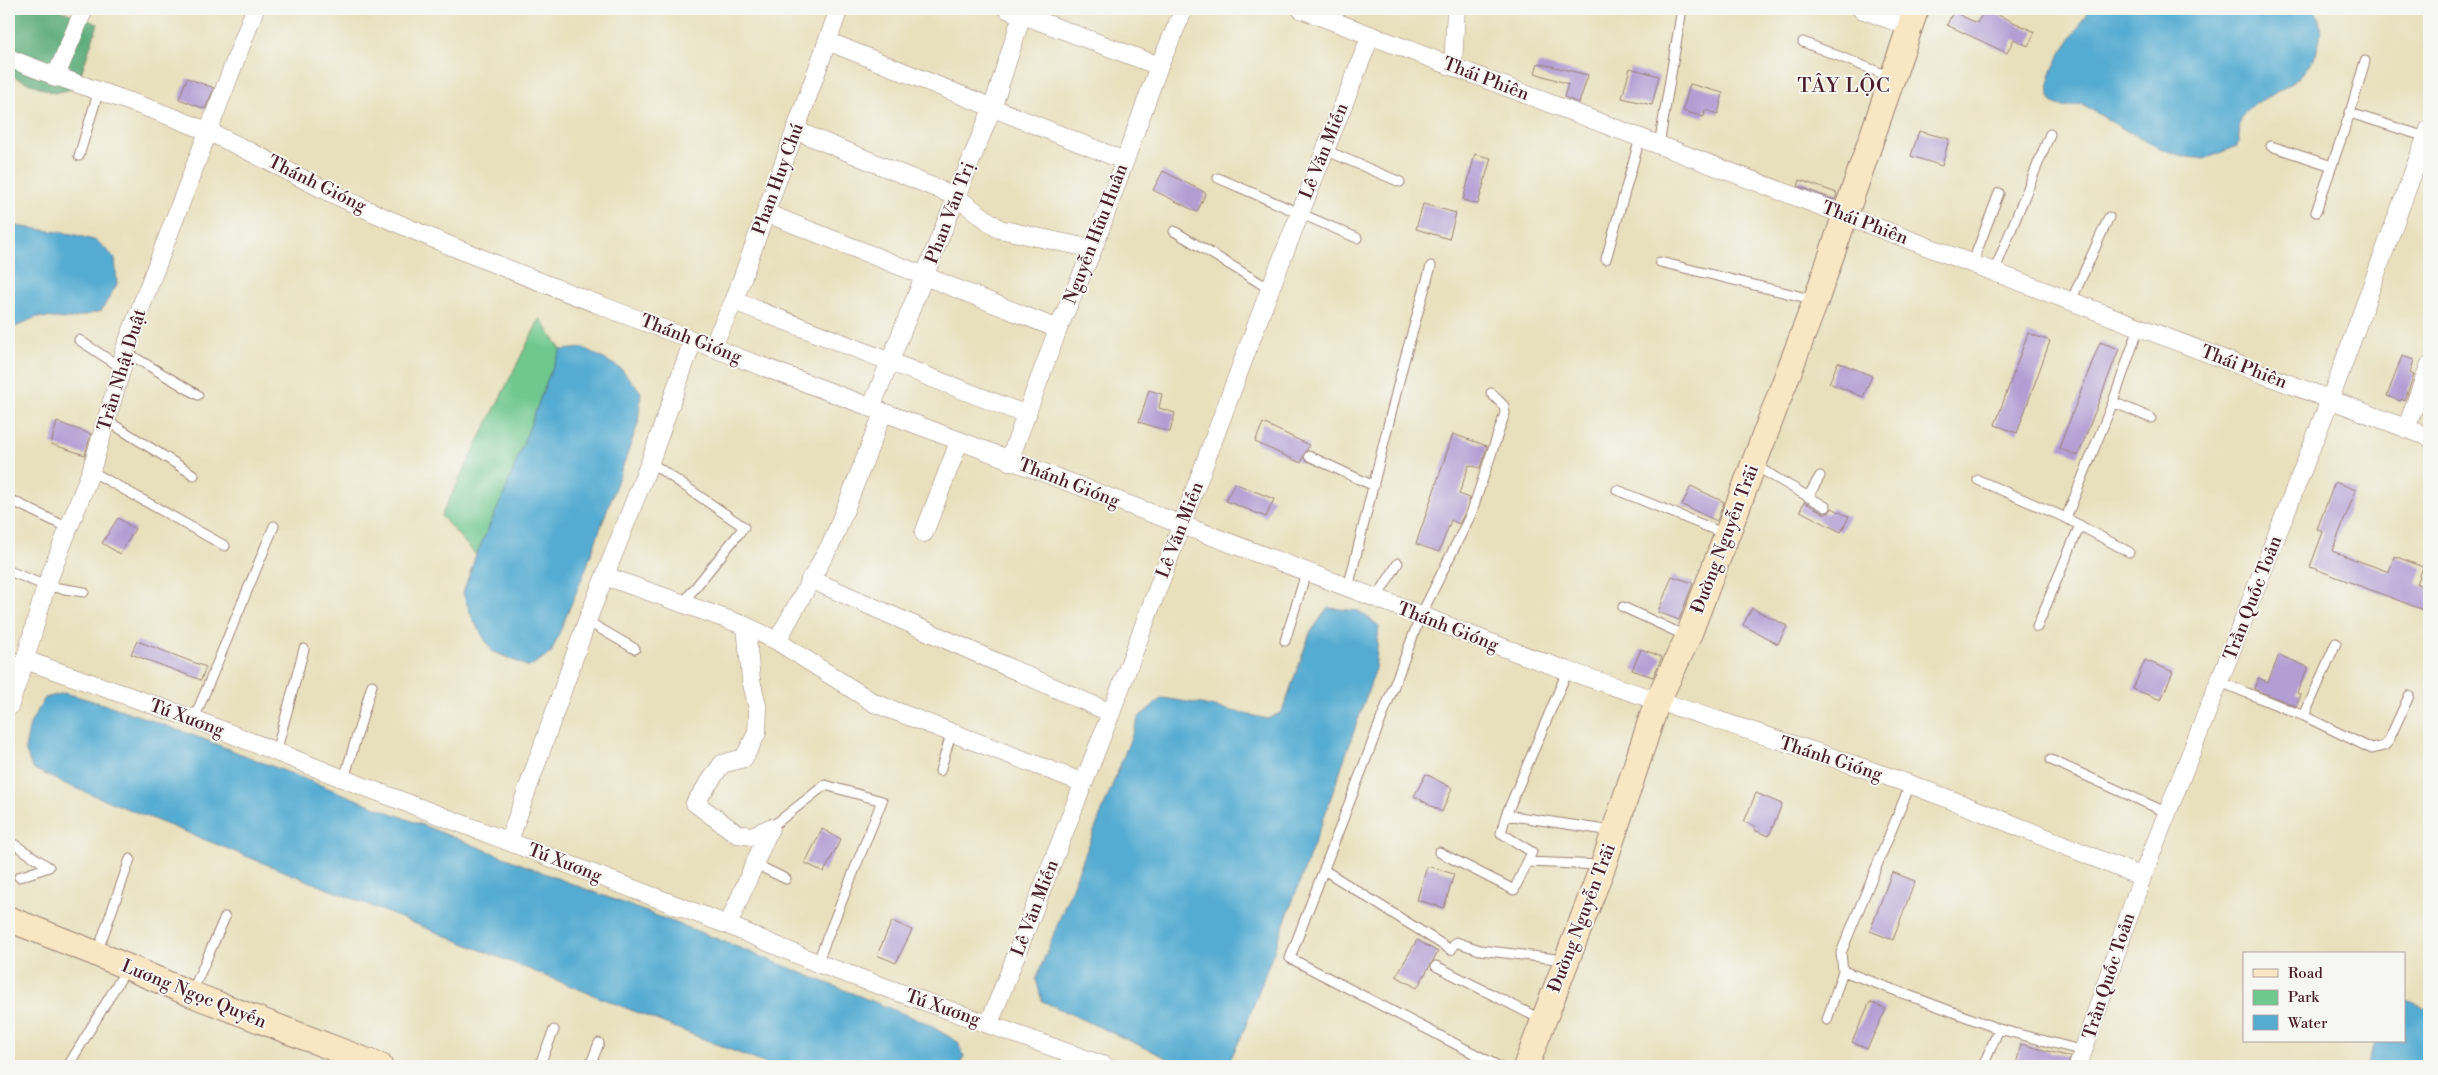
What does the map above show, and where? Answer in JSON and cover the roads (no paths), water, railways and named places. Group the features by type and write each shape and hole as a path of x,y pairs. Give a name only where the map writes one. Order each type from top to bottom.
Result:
{"main road":[{"name":"Đường Nguyễn Trãi","path":"1526,1066 1565,960 1603,866 1657,702 1688,637 1816,300 1913,18"},
{"name":"Lương Ngọc Quyến","path":"9,919 190,994 380,1066"}],"street":[{"path":"55,78 84,9"},
{"name":"Trần Nhật Duật","path":"9,707 25,660 46,586 91,471 123,359 254,9"},
{"name":"Phan Huy Chú","path":"712,347 734,301 797,131 839,9"},
{"name":"Nguyễn Hữu Huân","path":"1009,461 1058,329 1093,249 1160,66 1184,9"},
{"name":"Thái Phiên","path":"1301,9 2429,437"},
{"path":"1453,66 1456,9"},
{"path":"1861,9 1913,18"},
{"path":"1015,12 1160,66"},
{"name":"Phan Văn Trị","path":"777,641 833,540 877,411 890,364 955,196 993,106 1015,12"},
{"name":"Lê Văn Miến","path":"989,1024 1111,713 1270,289 1371,35"},
{"path":"827,41 993,106 1125,161"},
{"name":"Thánh Gióng","path":"9,58 55,78 99,90 209,132 329,192 491,263 1376,600 1421,615 1495,646 1657,702 1910,784 2142,877"},
{"path":"797,131 955,196 998,229 1093,249"},
{"name":"Trần Quốc Toản","path":"2081,1059 2142,877 2330,400 2428,136"},
{"path":"766,213 1058,329"},
{"path":"734,301 890,364 1027,415"},
{"path":"509,841 587,621 650,462 692,340"},
{"path":"2406,429 2429,366"},
{"path":"924,533 959,442"},
{"path":"605,576 746,626 777,641 874,703 1084,782"},
{"path":"810,579 1111,713"},
{"path":"746,626 752,680 758,709 757,734 744,758 722,764 695,803 737,834 752,836 770,828"},
{"name":"Tú Xương","path":"25,660 194,719 344,779 728,924 817,963 1105,1066"},
{"path":"728,924 753,863 770,828"}],"lane":[{"path":"1659,145 1682,9"},
{"path":"1803,42 1893,78"},
{"path":"2316,212 2350,114 2365,62"},
{"path":"79,156 99,90"},
{"path":"2350,114 2428,136"},
{"path":"1994,272 2050,134"},
{"path":"1606,259 1640,138"},
{"path":"2271,146 2332,166"},
{"path":"1325,150 1400,182"},
{"path":"1218,178 1357,238"},
{"path":"1972,264 1999,193"},
{"path":"2071,301 2110,217"},
{"path":"1174,231 1270,289"},
{"path":"1660,262 1816,300"},
{"path":"1348,588 1403,365 1431,266"},
{"path":"2066,518 2113,402 2139,327"},
{"path":"79,340 198,395"},
{"path":"1491,394 1504,406 1505,413 1471,514 1421,615 1290,958 1498,1066"},
{"path":"2113,402 2151,418"},
{"path":"106,420 194,475"},
{"path":"1309,456 1374,486"},
{"path":"650,462 744,527 682,604"},
{"path":"1754,465 1826,507"},
{"path":"91,471 225,546"},
{"path":"1808,497 1820,476"},
{"path":"1978,480 2066,518 2129,552"},
{"path":"1617,490 1728,535"},
{"path":"9,499 68,528"},
{"path":"2037,626 2080,525"},
{"path":"194,719 274,526"},
{"path":"1376,600 1398,564"},
{"path":"9,571 46,586 84,592"},
{"path":"1284,641 1306,573"},
{"path":"1623,607 1688,637"},
{"path":"587,621 635,648"},
{"path":"2304,716 2336,643"},
{"path":"276,752 304,648"},
{"path":"1439,852 1514,890 1532,852 1501,833 1506,815 1567,672"},
{"path":"2220,682 2378,749 2388,742 2409,696"},
{"path":"344,779 372,684"},
{"path":"940,771 952,731"},
{"path":"2051,760 2168,813"},
{"path":"1827,1020 1843,971 1840,953 1910,784"},
{"path":"770,828 825,785 882,801 817,963"},
{"path":"1506,815 1615,831"},
{"path":"9,841 50,867 19,877"},
{"path":"97,954 130,859"},
{"path":"1527,862 1603,866"},
{"path":"753,863 786,878"},
{"path":"1324,870 1451,950 1456,942 1480,950 1565,960"},
{"path":"190,994 225,916"},
{"path":"1436,966 1542,1020"},
{"path":"68,1066 128,968"},
{"path":"1843,971 2081,1059"},
{"path":"1983,1066 1999,1029"},
{"path":"539,1066 554,1030"},
{"path":"590,1066 599,1043"}],"water":[{"path":"2088,9 2314,9 2320,27 2320,36 2315,54 2298,78 2247,109 2241,122 2237,146 2210,157 2186,157 2139,138 2082,104 2062,106 2051,101 2048,89 2050,77 2061,53"},
{"path":"9,225 72,234 97,241 115,258 117,284 101,311 71,319 36,317 9,330"},
{"path":"584,348 620,368 641,392 638,424 585,571 551,653 529,667 492,651 473,620 463,593 476,555 505,492 548,378 561,350"},
{"path":"1328,608 1359,611 1379,626 1375,671 1322,823 1243,1033 1230,1060 1220,1066 1185,1066 1042,1001 1036,979 1139,717 1162,698 1201,704 1268,719 1282,712 1310,633"},
{"path":"65,693 114,707 198,737 705,934 924,1022 958,1042 964,1056 959,1066 771,1066 63,783 32,768 25,749 30,724 45,698"},
{"path":"2406,1001 2429,1010 2429,1066 2366,1066 2376,1042 2406,1042"}],"district":[{"name":"TÂY LỘC","path":"1844,86"}]}
